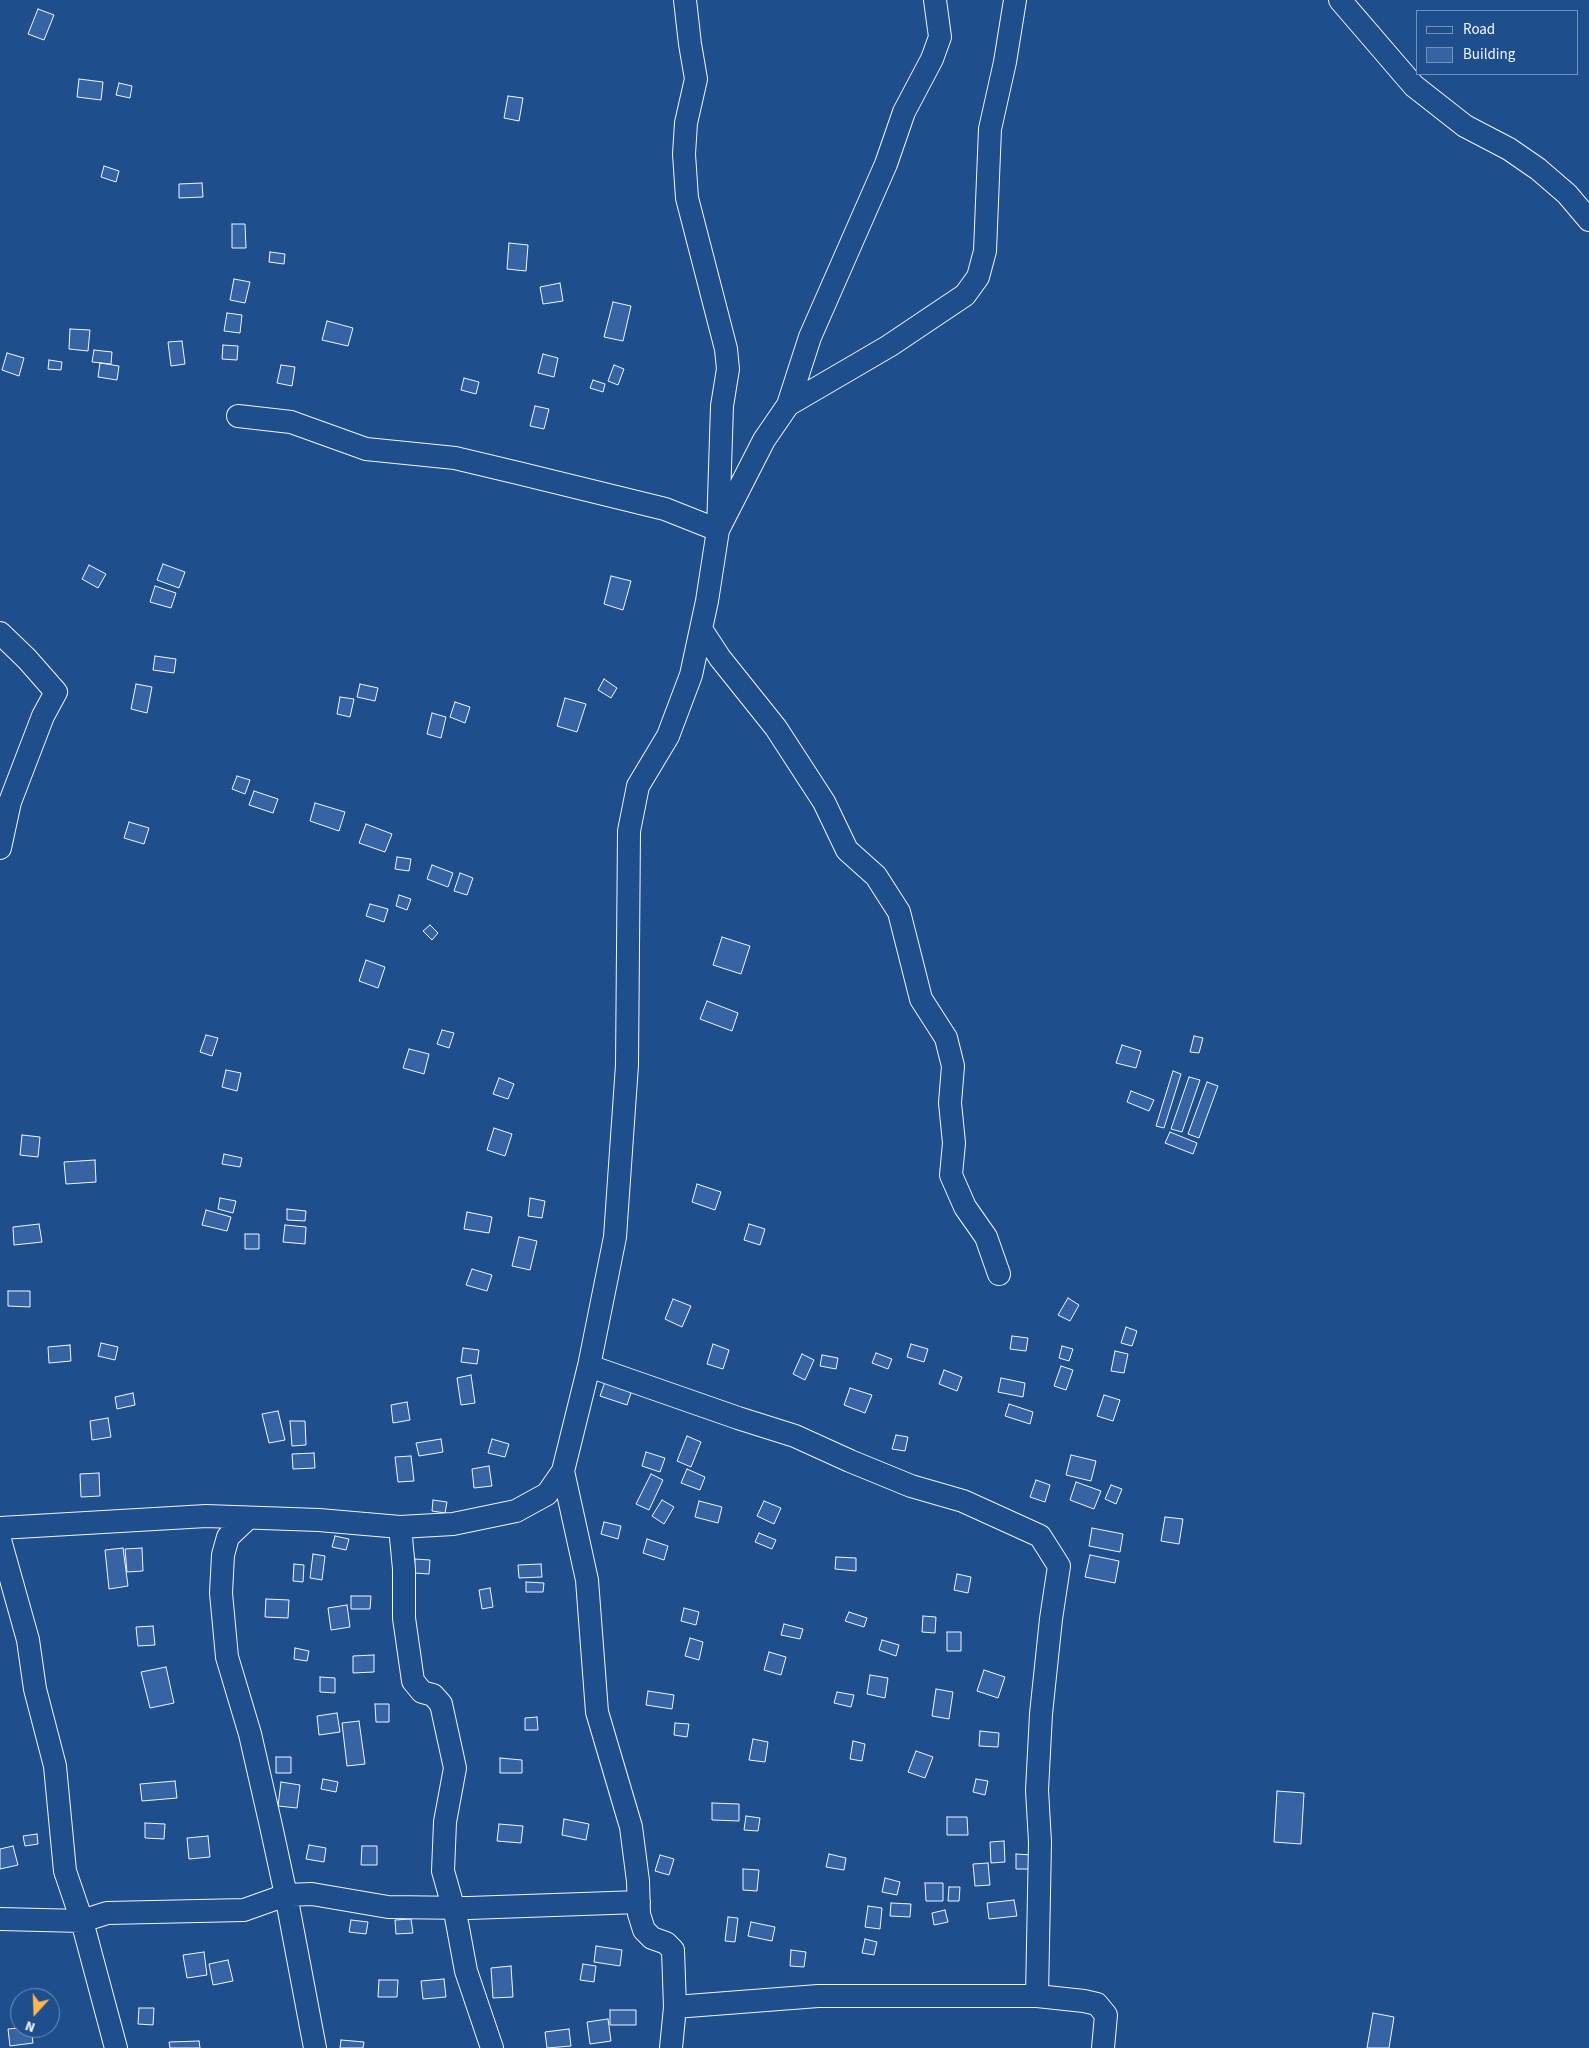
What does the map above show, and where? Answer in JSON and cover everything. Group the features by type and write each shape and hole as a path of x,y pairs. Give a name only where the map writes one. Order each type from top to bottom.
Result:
{"street":[{"path":"0,1528 206,1516 247,1519 319,1520 400,1527 453,1524 516,1511 547,1494 563,1471 589,1366 615,1237 627,1065 629,831 638,786 668,736 691,675 701,630 718,530 722,406 728,369 726,349 687,198 684,146 686,123 696,78 685,0"},
{"path":"718,530 764,440 788,405 810,337 886,164 904,112 934,52 940,37 935,0"},
{"path":"788,405 904,336 965,295 978,277 985,252 990,129 1005,62 1015,0"},
{"path":"1340,0 1414,86 1465,126 1508,149 1538,169 1568,194 1589,220"},
{"path":"238,416 291,422 366,449 455,458 665,510 718,530"},
{"path":"701,630 720,658 776,728 824,802 847,850 876,876 899,912 921,999 946,1038 954,1066 950,1103 954,1143 951,1175 965,1208 986,1237 999,1274"},
{"path":"0,633 27,659 56,692 43,716 25,768 10,802 0,848"},
{"path":"589,1366 795,1436 911,1486 964,1501 1040,1536 1059,1566 1051,1619 1041,1714 1037,1790 1040,1842 1037,1996"},
{"path":"563,1471 587,1580 597,1712 631,1827 638,1880 639,1914 644,1930 652,1938 666,1942 672,1950 675,2007 671,2048"},
{"path":"247,1519 228,1537 223,1554 221,1593 227,1657 250,1734 286,1895 315,2048"},
{"path":"400,1527 404,1569 404,1618 413,1681 422,1692 433,1695 441,1704 454,1768 445,1822 443,1871 453,1907 466,1971 492,2048"},
{"path":"0,1540 28,1640 35,1689 54,1766 65,1872 82,1920 116,2048"},
{"path":"0,1919 82,1920 107,1913 244,1910 286,1895 312,1894 388,1907 469,1908 638,1902"},
{"path":"675,2007 818,1996 1037,1996 1097,2004 1106,2015 1103,2048"}],"building":[{"path":"38,9 54,15 44,40 28,34"},
{"path":"79,79 103,82 101,100 77,97"},
{"path":"119,83 132,86 130,98 116,95"},
{"path":"508,96 523,98 519,121 504,118"},
{"path":"104,166 119,171 116,182 101,177"},
{"path":"202,183 203,197 179,198 179,184"},
{"path":"232,224 245,224 246,248 232,248"},
{"path":"509,243 528,245 526,271 507,269"},
{"path":"270,252 285,254 284,264 269,262"},
{"path":"234,279 250,282 245,303 230,300"},
{"path":"560,283 563,301 543,304 540,287"},
{"path":"613,302 631,306 623,341 604,337"},
{"path":"227,313 242,315 240,333 224,331"},
{"path":"327,321 353,328 348,346 322,340"},
{"path":"70,329 90,330 88,351 69,349"},
{"path":"182,341 185,364 171,366 168,342"},
{"path":"223,345 238,346 237,360 222,359"},
{"path":"94,350 112,352 111,364 92,362"},
{"path":"7,353 24,358 19,376 2,370"},
{"path":"543,354 558,358 554,377 538,373"},
{"path":"49,360 62,362 61,370 48,369"},
{"path":"100,363 119,366 117,380 98,377"},
{"path":"281,365 295,367 292,386 277,383"},
{"path":"614,365 624,369 618,385 608,381"},
{"path":"464,378 479,382 476,394 461,390"},
{"path":"593,380 605,384 603,392 590,388"},
{"path":"535,406 549,409 544,429 530,426"},
{"path":"163,564 185,572 179,588 157,580"},
{"path":"89,565 106,574 98,588 82,579"},
{"path":"611,576 631,581 623,610 604,604"},
{"path":"155,586 176,593 171,608 150,602"},
{"path":"155,656 176,659 174,673 153,670"},
{"path":"604,679 617,688 611,698 598,690"},
{"path":"136,684 152,687 147,713 131,709"},
{"path":"360,684 378,688 375,701 357,697"},
{"path":"340,697 354,699 350,717 337,714"},
{"path":"565,698 586,704 577,732 557,726"},
{"path":"455,702 470,707 465,723 450,717"},
{"path":"432,713 446,717 441,738 427,734"},
{"path":"237,776 250,780 245,794 232,789"},
{"path":"254,791 278,799 273,813 249,805"},
{"path":"315,803 345,812 339,831 310,821"},
{"path":"129,822 149,828 144,844 124,838"},
{"path":"366,824 392,834 385,852 359,843"},
{"path":"397,857 411,859 409,871 395,869"},
{"path":"432,865 453,873 448,887 427,879"},
{"path":"460,873 473,878 467,895 454,891"},
{"path":"399,895 411,899 407,910 396,906"},
{"path":"370,904 388,909 384,922 366,916"},
{"path":"430,925 438,933 432,940 423,931"},
{"path":"722,937 750,946 741,974 713,965"},
{"path":"366,960 385,967 378,988 359,981"},
{"path":"707,1001 738,1013 732,1031 700,1019"},
{"path":"442,1030 454,1033 449,1048 437,1044"},
{"path":"206,1035 218,1038 212,1056 200,1052"},
{"path":"1194,1036 1203,1038 1199,1053 1190,1052"},
{"path":"1122,1045 1141,1051 1136,1068 1116,1063"},
{"path":"409,1049 429,1054 424,1074 403,1068"},
{"path":"226,1070 241,1073 237,1091 222,1087"},
{"path":"1173,1071 1181,1074 1164,1128 1156,1126"},
{"path":"1189,1077 1200,1080 1182,1132 1171,1129"},
{"path":"499,1078 514,1084 508,1099 493,1094"},
{"path":"1207,1082 1218,1086 1199,1138 1188,1134"},
{"path":"1131,1091 1154,1100 1149,1111 1127,1102"},
{"path":"494,1128 512,1134 505,1156 487,1150"},
{"path":"1170,1132 1197,1143 1193,1154 1165,1143"},
{"path":"22,1135 40,1137 38,1157 20,1155"},
{"path":"224,1154 242,1158 240,1167 222,1164"},
{"path":"95,1160 96,1182 66,1184 64,1162"},
{"path":"697,1184 721,1192 715,1210 692,1202"},
{"path":"220,1198 236,1201 233,1213 218,1209"},
{"path":"530,1198 545,1201 542,1218 528,1216"},
{"path":"287,1209 306,1211 305,1221 287,1220"},
{"path":"206,1210 231,1217 227,1231 202,1225"},
{"path":"467,1212 492,1217 489,1233 464,1229"},
{"path":"39,1224 42,1242 14,1245 13,1227"},
{"path":"749,1224 765,1229 760,1245 744,1240"},
{"path":"285,1225 306,1227 305,1244 283,1242"},
{"path":"245,1234 259,1234 259,1249 245,1249"},
{"path":"519,1237 537,1241 530,1270 512,1266"},
{"path":"472,1269 492,1275 487,1291 466,1285"},
{"path":"8,1291 30,1291 30,1307 8,1306"},
{"path":"1068,1298 1079,1305 1070,1321 1058,1315"},
{"path":"673,1299 691,1306 682,1327 665,1319"},
{"path":"1126,1327 1137,1331 1132,1346 1121,1343"},
{"path":"1012,1336 1028,1338 1026,1351 1010,1349"},
{"path":"101,1343 118,1347 115,1360 98,1356"},
{"path":"713,1344 729,1350 723,1369 707,1364"},
{"path":"911,1344 928,1349 924,1362 907,1357"},
{"path":"70,1345 71,1361 49,1363 48,1347"},
{"path":"1062,1346 1073,1349 1069,1361 1059,1358"},
{"path":"463,1348 479,1350 477,1364 461,1362"},
{"path":"1115,1351 1128,1354 1124,1373 1111,1371"},
{"path":"876,1353 892,1359 888,1369 872,1363"},
{"path":"802,1354 814,1360 805,1380 793,1374"},
{"path":"822,1355 838,1358 836,1369 820,1366"},
{"path":"1061,1366 1073,1370 1066,1390 1054,1386"},
{"path":"944,1370 962,1377 957,1391 939,1384"},
{"path":"471,1375 475,1403 461,1405 457,1378"},
{"path":"1001,1378 1025,1383 1023,1397 998,1392"},
{"path":"606,1379 633,1387 627,1405 600,1396"},
{"path":"850,1388 872,1395 865,1413 844,1405"},
{"path":"133,1393 135,1405 117,1409 115,1397"},
{"path":"1104,1395 1120,1400 1113,1421 1097,1416"},
{"path":"407,1402 410,1420 393,1423 391,1405"},
{"path":"1009,1404 1033,1412 1030,1424 1005,1416"},
{"path":"278,1411 285,1440 269,1443 262,1414"},
{"path":"108,1418 111,1437 92,1440 90,1421"},
{"path":"290,1421 305,1421 306,1445 292,1446"},
{"path":"896,1435 908,1437 905,1451 892,1449"},
{"path":"687,1436 701,1442 691,1467 677,1461"},
{"path":"441,1439 443,1452 419,1456 416,1443"},
{"path":"492,1439 509,1444 505,1457 488,1453"},
{"path":"646,1452 665,1458 660,1472 642,1466"},
{"path":"314,1453 315,1468 293,1469 292,1454"},
{"path":"1071,1455 1096,1461 1091,1481 1066,1475"},
{"path":"411,1456 414,1481 398,1482 395,1457"},
{"path":"489,1466 492,1486 474,1488 472,1469"},
{"path":"687,1469 705,1477 700,1490 681,1483"},
{"path":"99,1473 100,1496 81,1497 80,1474"},
{"path":"651,1474 663,1480 649,1510 636,1504"},
{"path":"1036,1480 1050,1485 1045,1502 1030,1497"},
{"path":"1076,1482 1101,1491 1094,1509 1070,1500"},
{"path":"1111,1485 1122,1489 1116,1504 1105,1499"},
{"path":"433,1500 447,1502 445,1513 432,1511"},
{"path":"662,1500 674,1507 664,1524 652,1516"},
{"path":"699,1501 722,1507 718,1523 695,1517"},
{"path":"764,1501 781,1508 774,1524 757,1516"},
{"path":"1165,1517 1183,1519 1179,1544 1161,1541"},
{"path":"604,1522 621,1526 618,1539 601,1534"},
{"path":"1092,1528 1123,1534 1120,1552 1089,1546"},
{"path":"759,1533 776,1540 772,1549 755,1542"},
{"path":"335,1536 349,1539 346,1550 332,1547"},
{"path":"647,1539 668,1546 664,1560 643,1553"},
{"path":"123,1548 128,1586 109,1589 105,1550"},
{"path":"142,1548 143,1571 127,1572 125,1549"},
{"path":"313,1554 325,1556 322,1580 310,1578"},
{"path":"1090,1555 1119,1561 1115,1583 1085,1577"},
{"path":"836,1557 856,1558 856,1571 835,1569"},
{"path":"415,1559 430,1560 429,1574 414,1573"},
{"path":"294,1564 304,1565 303,1582 293,1581"},
{"path":"541,1564 542,1577 519,1578 518,1565"},
{"path":"957,1574 971,1577 968,1593 954,1590"},
{"path":"526,1582 544,1583 543,1592 526,1592"},
{"path":"490,1588 493,1607 482,1609 479,1590"},
{"path":"351,1596 371,1596 370,1609 351,1609"},
{"path":"266,1599 289,1600 288,1618 265,1617"},
{"path":"347,1605 350,1627 331,1630 328,1608"},
{"path":"684,1608 699,1612 696,1625 681,1621"},
{"path":"849,1612 867,1618 864,1627 845,1621"},
{"path":"923,1616 936,1617 935,1633 922,1632"},
{"path":"784,1624 803,1629 800,1639 781,1635"},
{"path":"153,1626 155,1645 138,1646 136,1627"},
{"path":"947,1632 961,1632 961,1651 947,1651"},
{"path":"690,1638 703,1642 699,1660 685,1656"},
{"path":"882,1640 899,1645 896,1656 879,1650"},
{"path":"295,1648 309,1651 307,1661 294,1659"},
{"path":"769,1652 786,1657 781,1675 764,1670"},
{"path":"374,1655 374,1672 353,1673 353,1656"},
{"path":"166,1667 174,1703 150,1708 141,1672"},
{"path":"984,1670 1005,1677 998,1698 977,1691"},
{"path":"870,1675 888,1678 885,1698 867,1694"},
{"path":"320,1677 335,1678 335,1693 320,1692"},
{"path":"936,1689 953,1692 949,1719 932,1716"},
{"path":"648,1691 674,1695 672,1709 646,1705"},
{"path":"837,1692 854,1695 851,1707 834,1703"},
{"path":"375,1704 389,1704 389,1722 376,1722"},
{"path":"337,1713 340,1732 319,1735 317,1716"},
{"path":"537,1717 538,1730 525,1730 525,1718"},
{"path":"359,1721 365,1764 347,1766 342,1723"},
{"path":"675,1723 689,1724 687,1737 674,1735"},
{"path":"980,1731 999,1733 998,1747 979,1746"},
{"path":"753,1739 768,1742 765,1762 749,1760"},
{"path":"853,1741 865,1744 862,1761 850,1759"},
{"path":"916,1751 933,1757 925,1778 908,1772"},
{"path":"276,1757 291,1757 291,1773 276,1773"},
{"path":"500,1758 522,1760 522,1773 500,1773"},
{"path":"323,1779 338,1782 336,1792 321,1789"},
{"path":"976,1779 988,1781 985,1795 973,1792"},
{"path":"175,1781 177,1798 142,1801 140,1784"},
{"path":"281,1782 300,1785 297,1808 278,1806"},
{"path":"1277,1791 1304,1793 1301,1844 1274,1842"},
{"path":"712,1803 739,1804 739,1821 712,1820"},
{"path":"746,1816 760,1818 758,1831 744,1830"},
{"path":"947,1817 967,1817 968,1835 947,1835"},
{"path":"564,1819 589,1824 586,1840 562,1835"},
{"path":"145,1823 165,1824 164,1839 145,1838"},
{"path":"499,1824 523,1826 521,1843 497,1841"},
{"path":"37,1834 38,1844 25,1846 23,1836"},
{"path":"208,1836 210,1857 189,1859 187,1838"},
{"path":"1004,1841 1005,1862 991,1863 990,1842"},
{"path":"309,1845 326,1848 324,1862 306,1859"},
{"path":"13,1846 18,1865 0,1869 0,1849"},
{"path":"362,1846 377,1846 377,1865 361,1865"},
{"path":"829,1854 846,1858 844,1870 826,1867"},
{"path":"1016,1854 1032,1855 1032,1869 1016,1869"},
{"path":"660,1855 674,1859 669,1875 655,1871"},
{"path":"988,1863 990,1885 975,1886 973,1864"},
{"path":"743,1869 759,1870 757,1891 743,1890"},
{"path":"885,1878 900,1882 897,1895 882,1892"},
{"path":"925,1883 943,1883 943,1901 926,1901"},
{"path":"949,1887 960,1887 959,1901 948,1901"},
{"path":"1014,1900 1017,1916 989,1919 987,1903"},
{"path":"891,1903 911,1904 910,1917 890,1916"},
{"path":"868,1906 882,1908 880,1929 865,1927"},
{"path":"945,1910 948,1922 934,1925 932,1913"},
{"path":"728,1917 738,1918 735,1942 725,1941"},
{"path":"411,1919 413,1933 396,1934 395,1920"},
{"path":"351,1920 368,1922 366,1934 349,1932"},
{"path":"751,1922 775,1927 772,1941 748,1936"},
{"path":"865,1939 877,1942 874,1955 862,1953"},
{"path":"596,1946 622,1950 620,1966 594,1962"},
{"path":"791,1950 806,1952 804,1967 790,1966"},
{"path":"204,1952 207,1975 187,1978 183,1955"},
{"path":"228,1960 233,1981 213,1985 209,1964"},
{"path":"583,1964 596,1966 594,1982 580,1980"},
{"path":"511,1966 513,1997 493,1998 491,1968"},
{"path":"444,1979 446,1997 423,1999 421,1981"},
{"path":"379,1980 398,1980 397,1997 378,1997"},
{"path":"139,2008 154,2008 153,2025 138,2024"},
{"path":"610,2010 636,2010 636,2025 610,2025"},
{"path":"1373,2013 1394,2017 1389,2048 1367,2048"},
{"path":"608,2019 611,2041 590,2044 587,2022"},
{"path":"8,2029 10,2029 10,2038 32,2038 33,2043 10,2046"},
{"path":"569,2029 571,2046 547,2048 545,2032"},
{"path":"341,2040 364,2042 363,2048 340,2048"},
{"path":"199,2041 200,2048 170,2048 169,2042"}]}
